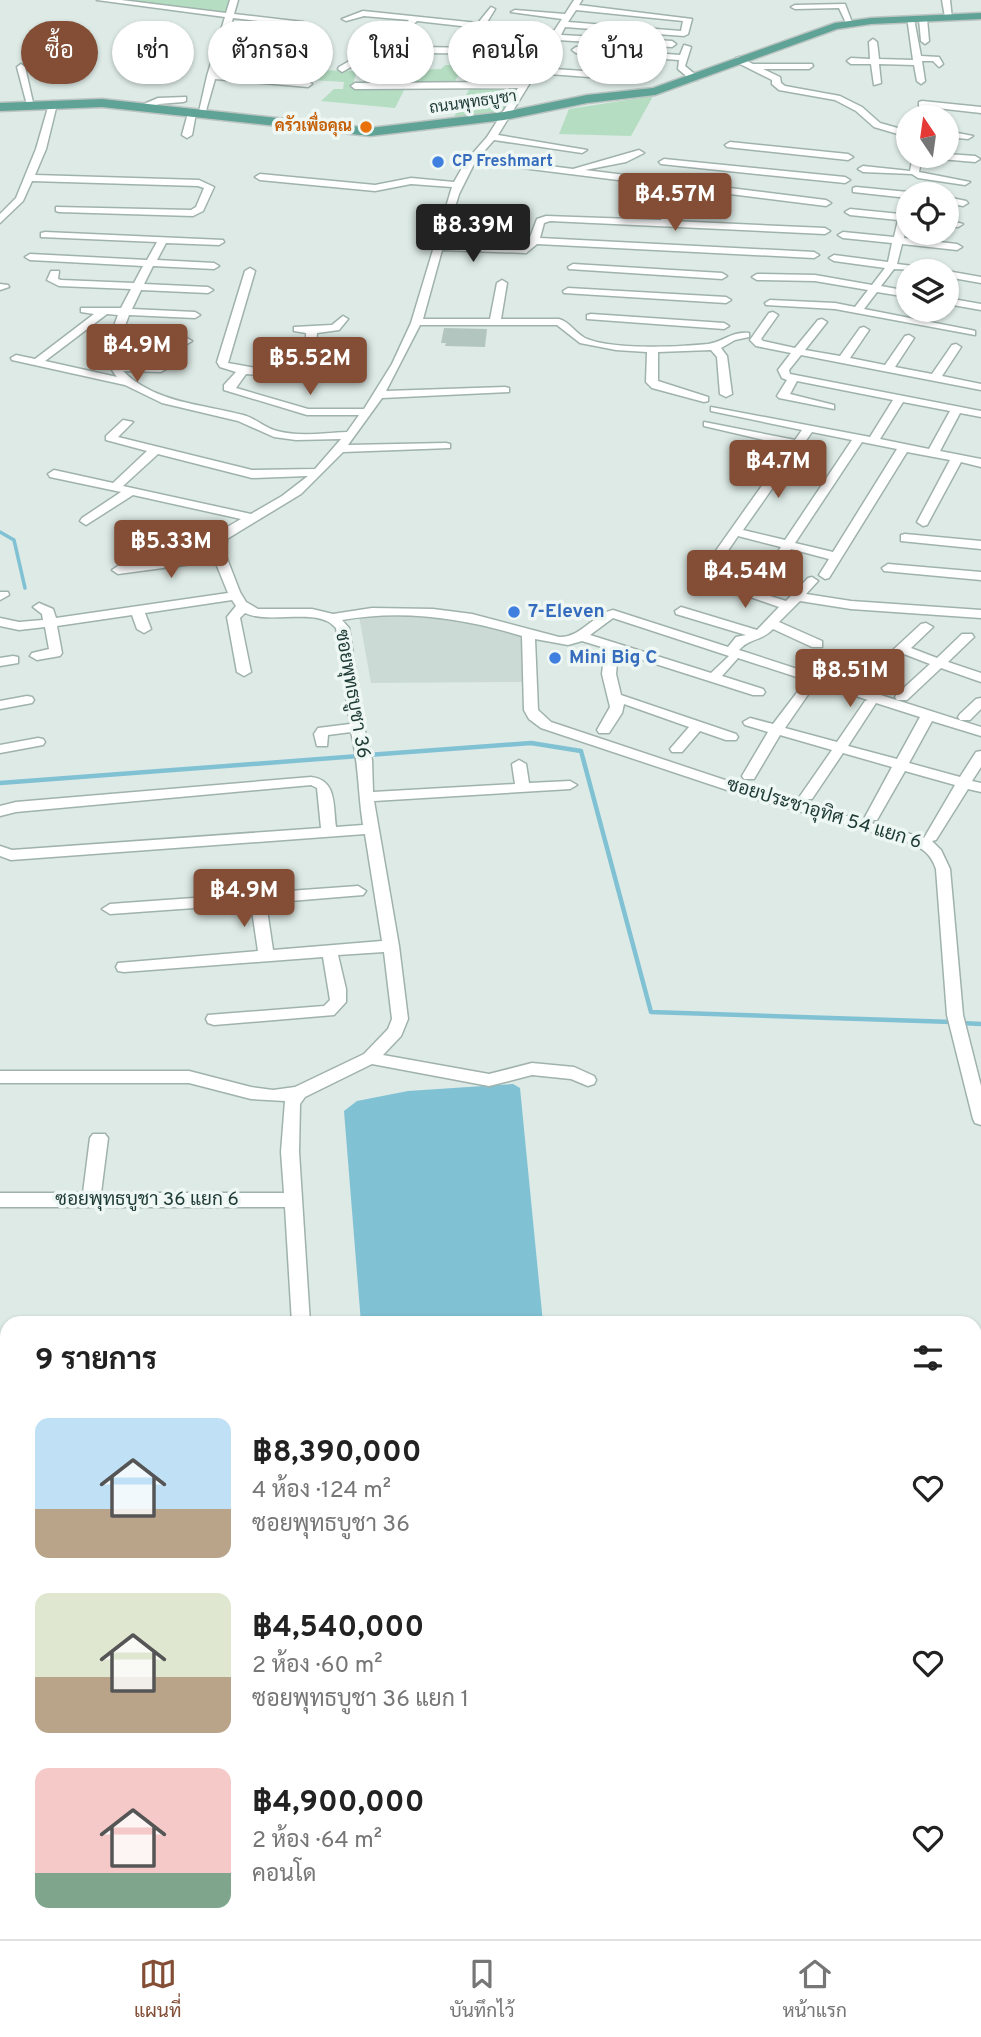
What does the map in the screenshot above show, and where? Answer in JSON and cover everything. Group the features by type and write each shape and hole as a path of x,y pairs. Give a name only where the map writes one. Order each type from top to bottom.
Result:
{"main road":[{"name":"ถนนพุทธบูชา","path":"0,107 91,102 358,132 504,116 607,96 655,91 823,29 850,23 981,16"}],"street":[{"path":"102,0 270,21"},
{"path":"228,21 234,0"},
{"path":"946,0 949,18"},
{"path":"794,6 841,3 850,23"},
{"path":"515,12 565,21 681,34 684,34 688,19 576,4 565,21 563,24"},
{"path":"484,21 491,9"},
{"path":"346,19 363,13 448,23"},
{"path":"342,69 394,39 415,19"},
{"path":"909,19 921,81"},
{"path":"923,19 925,41"},
{"path":"563,36 675,44"},
{"path":"873,42 877,83"},
{"path":"687,47 681,68 694,78"},
{"path":"752,66 806,63 764,51"},
{"path":"667,57 684,58"},
{"path":"851,61 917,61 933,58 939,64"},
{"path":"734,62 752,66 777,79 776,84"},
{"path":"734,62 764,82 776,84 786,90 838,98 859,109 877,125 896,129"},
{"path":"187,135 208,83"},
{"path":"25,84 31,105"},
{"path":"607,96 612,84"},
{"path":"355,86 524,85"},
{"path":"244,672 233,617 239,601 220,557 218,543 221,537 250,517 293,494 339,449 366,412 405,350 462,173 494,136 524,85"},
{"path":"141,107 158,101 183,99"},
{"path":"0,220 17,205 41,149 53,104"},
{"path":"922,104 981,110"},
{"path":"959,135 968,136"},
{"path":"494,136 582,150"},
{"path":"730,145 848,157"},
{"path":"774,197 789,151"},
{"path":"573,172 585,165 623,160 639,153"},
{"path":"959,158 975,159"},
{"path":"474,159 826,203"},
{"path":"664,162 845,180"},
{"path":"644,181 652,166"},
{"path":"912,182 915,168"},
{"path":"863,169 965,182"},
{"path":"710,189 718,173"},
{"path":"260,177 375,188 411,181 458,185"},
{"path":"29,178 97,195 193,213 200,209 209,187 199,183 97,195 59,209"},
{"path":"856,190 896,194"},
{"path":"665,224 672,204"},
{"path":"850,212 896,217"},
{"path":"438,247 526,250 534,242 540,221 550,218 685,225 787,225 825,231"},
{"path":"682,249 685,225"},
{"path":"45,235 219,242"},
{"path":"843,235 896,240"},
{"path":"163,240 125,312 113,346 115,367 130,383 148,396 242,418 271,434 296,437 349,435"},
{"path":"534,242 814,254"},
{"path":"858,310 892,265 898,245"},
{"path":"941,245 957,247"},
{"path":"30,257 214,266"},
{"path":"834,258 896,266"},
{"path":"573,267 655,267 722,276"},
{"path":"655,267 648,295 646,320 652,382 656,386 704,399"},
{"path":"250,271 222,362 224,365 243,370 287,374 298,371 311,344 312,330"},
{"path":"55,272 52,279 59,283 208,290"},
{"path":"959,276 981,280"},
{"path":"757,277 815,278 896,292"},
{"path":"495,322 502,283"},
{"path":"568,291 726,300"},
{"path":"959,303 981,307"},
{"path":"971,333 816,304 771,309 756,342 981,387"},
{"path":"527,322 528,306"},
{"path":"85,310 195,316"},
{"path":"36,363 104,311"},
{"path":"591,317 724,326"},
{"path":"298,329 335,328 343,319"},
{"path":"416,321 559,322 584,341 648,348 714,347 732,337 745,335"},
{"path":"822,322 783,370 786,376 978,413 981,399"},
{"path":"842,361 864,330"},
{"path":"116,337 187,341"},
{"path":"887,370 909,338"},
{"path":"934,379 956,346"},
{"path":"714,347 722,356 726,394"},
{"path":"16,358 130,383"},
{"path":"115,367 161,369"},
{"path":"243,370 230,385 230,390 307,412 366,412"},
{"path":"794,377 783,396 827,411 844,387"},
{"path":"377,395 505,390"},
{"path":"873,441 900,398"},
{"path":"715,409 981,463"},
{"path":"932,455 957,409"},
{"path":"127,422 110,438 252,474 317,472"},
{"path":"708,424 798,444"},
{"path":"721,552 808,429"},
{"path":"776,563 859,438"},
{"path":"339,449 446,446"},
{"path":"86,521 123,488 156,449"},
{"path":"825,575 903,449"},
{"path":"923,522 956,460"},
{"path":"54,474 250,517"},
{"path":"735,532 837,557"},
{"path":"905,538 981,545"},
{"path":"118,570 220,557"},
{"path":"737,590 757,566"},
{"path":"888,568 981,576"},
{"path":"713,678 741,640 760,635 812,581"},
{"path":"712,582 793,601 981,614"},
{"name":"ซอยพุทธบูชา 36","path":"0,622 19,626 137,610 239,601 261,614 317,614 335,617 342,628 363,754 366,797 391,946 400,1019 395,1032 370,1058 299,1093"},
{"path":"37,656 55,653 48,612 39,607"},
{"path":"137,610 144,629"},
{"path":"681,611 760,635"},
{"path":"335,617 350,614 464,615 564,641 580,636 600,617 613,614 731,656 751,659 981,732"},
{"path":"772,624 817,644"},
{"path":"855,692 926,627"},
{"name":"ซอยประชาอุทิศ 54 แยก 6","path":"528,632 531,710 534,716 547,725 750,793 929,844 936,852 943,869 956,1023 981,1119"},
{"path":"751,659 762,648 760,635"},
{"path":"580,636 758,692"},
{"path":"902,697 967,637"},
{"path":"666,661 680,643"},
{"path":"604,730 617,714 618,698 609,673 612,646"},
{"path":"901,649 981,678"},
{"path":"749,776 776,730 810,685"},
{"path":"618,698 731,737"},
{"path":"0,705 27,700"},
{"path":"965,717 981,702"},
{"path":"807,796 838,747 870,704"},
{"path":"872,817 928,715"},
{"path":"750,722 981,788"},
{"path":"677,749 698,725"},
{"path":"322,743 323,732 357,727"},
{"path":"0,749 38,742"},
{"path":"931,837 981,755"},
{"path":"519,764 523,787"},
{"path":"0,811 16,807 311,781 319,782 324,787 329,832"},
{"path":"366,797 570,785"},
{"path":"0,850 11,855 371,829"},
{"path":"110,909 358,891"},
{"path":"258,898 266,956"},
{"path":"124,967 391,946"},
{"path":"214,1019 328,1011 338,1002 338,989 329,951"},
{"path":"370,1058 489,1080 522,1071 547,1069 573,1073 588,1080"},
{"path":"0,1077 189,1077 251,1093 273,1096 299,1093"},
{"path":"299,1093 292,1103 290,1113 300,1316"},
{"path":"91,1200 99,1138"},
{"name":"ซอยพุทธบูชา 36 แยก 6","path":"0,1200 294,1200"}],"shaded area":[{"path":"359,616 457,618 522,634 524,682 371,683"}],"green space":[{"path":"117,0 231,0 225,15"},
{"path":"448,65 448,83 434,83 434,69"},
{"path":"333,70 347,71 347,84 353,84 352,86 405,88 395,108 321,101 334,89 343,89 344,82 333,81"},
{"path":"471,86 521,86 501,112 454,117"},
{"path":"653,96 631,136 559,134 569,109"}],"water":[{"path":"513,1084 520,1088 542,1316 360,1316 344,1111 357,1101 408,1091"}],"building":[{"path":"444,328 487,329 485,347 445,346 446,343 441,343"}],"waterway":[{"path":"0,532 14,540 25,588"},
{"path":"368,755 531,743 581,751 651,1012 952,1022"},
{"path":"0,783 359,756"},
{"path":"961,1023 981,1024"}],"place":[{"name":"ครัวเพื่อคุณ","path":"366,127"},
{"name":"CP Freshmart","path":"438,162"},
{"name":"7-Eleven","path":"514,612"},
{"name":"Mini Big C","path":"555,658"}]}
